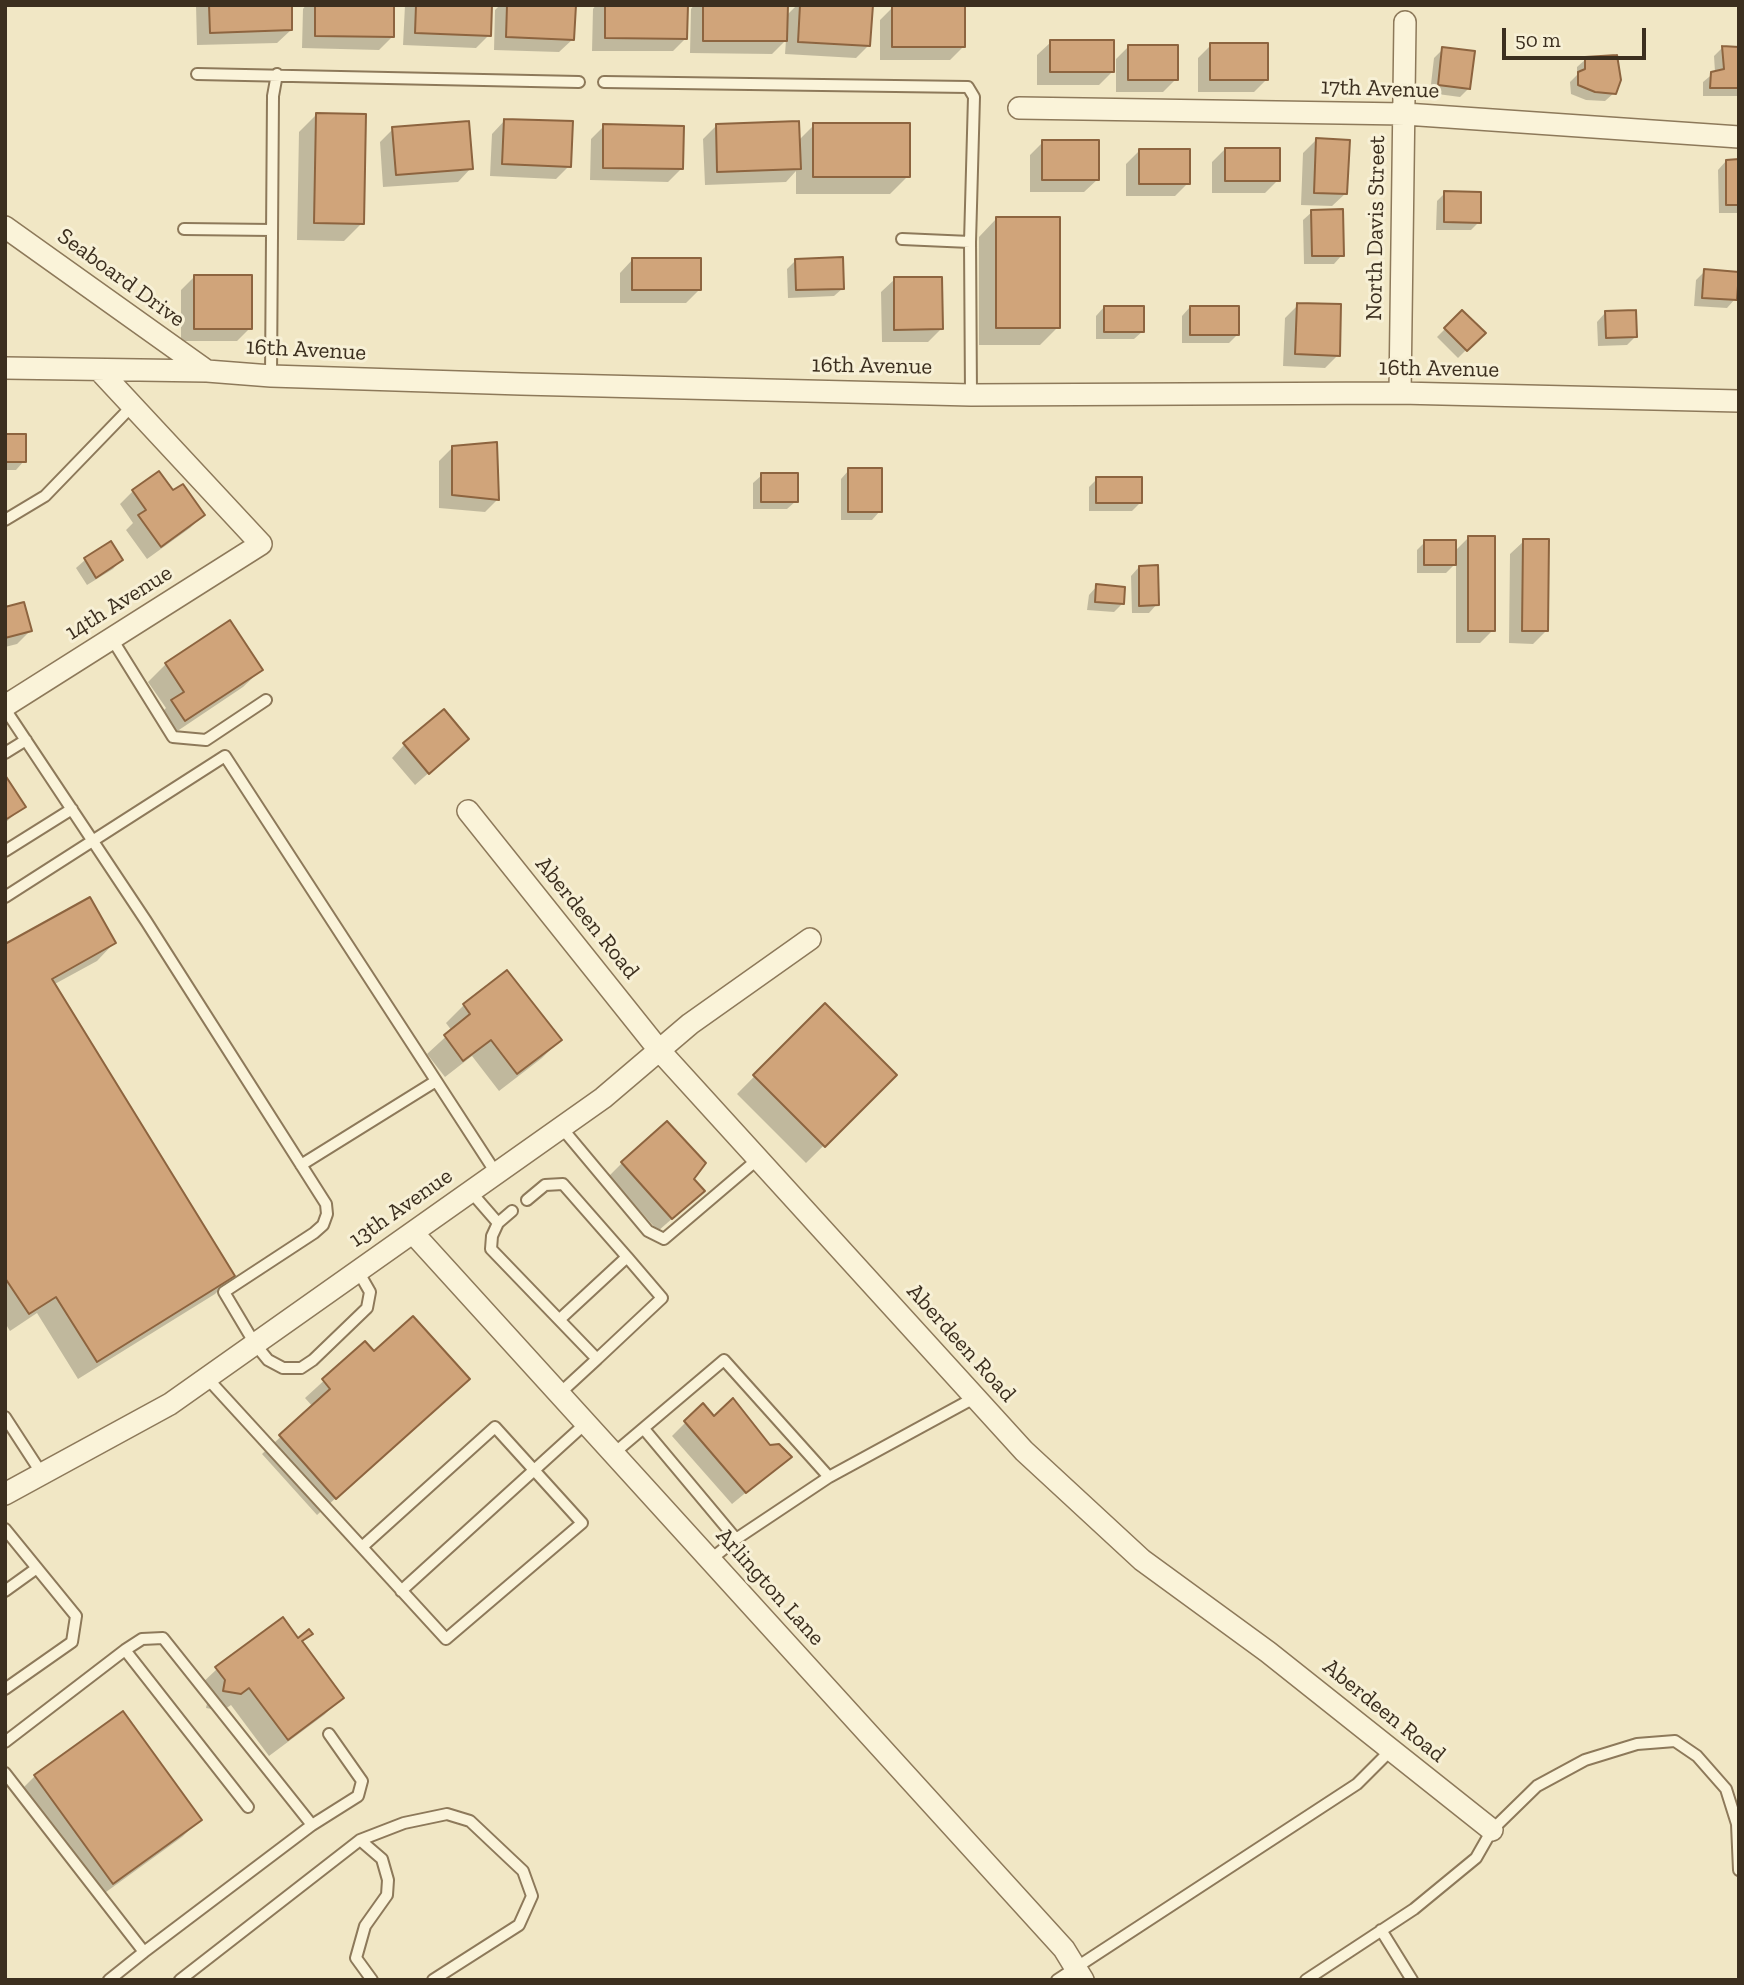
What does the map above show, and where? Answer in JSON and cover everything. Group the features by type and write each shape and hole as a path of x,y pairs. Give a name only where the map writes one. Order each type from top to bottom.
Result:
{"street":[{"name":"North Davis Street","path":"1400,393 1405,22"},
{"name":"17th Avenue","path":"1019,108 1405,114 1739,138"},
{"name":"Seaboard Drive","path":"5,227 207,371"},
{"name":"16th Avenue","path":"5,368 207,371 271,376 971,395 1400,393 1739,401"},
{"path":"100,370 132,405"},
{"name":"14th Avenue","path":"5,708 261,544 132,405"},
{"name":"Aberdeen Road","path":"468,811 659,1050 974,1398 1066,1492 1142,1560 1268,1652 1492,1830"},
{"name":"13th Avenue","path":"5,1494 170,1404 603,1098 690,1024 810,939"},
{"name":"Arlington Lane","path":"413,1233 1064,1949 1080,1974"}],"lane":[{"path":"197,74 579,82"},
{"path":"271,376 273,96 277,74"},
{"path":"604,82 968,86 974,97 970,242 971,395"},
{"path":"184,229 272,230"},
{"path":"902,239 970,242"},
{"path":"5,520 45,496 132,405"},
{"path":"112,639 173,737 206,740 266,700"},
{"path":"5,708 146,921 326,1204 327,1214 323,1225 299,1244 224,1292 255,1344 268,1360 284,1368 300,1368 313,1360 367,1308 370,1292 358,1271"},
{"path":"5,753 26,740"},
{"path":"5,897 225,756 496,1173"},
{"path":"5,851 72,809"},
{"path":"301,1165 436,1080"},
{"path":"561,1127 648,1231 664,1239 758,1159"},
{"path":"527,1200 545,1185 563,1184 662,1298 559,1394"},
{"path":"471,1192 498,1223"},
{"path":"512,1211 498,1223 492,1236 491,1249 597,1359"},
{"path":"560,1319 627,1257"},
{"path":"614,1454 724,1360 828,1477"},
{"path":"207,1378 446,1639 582,1523 495,1427 362,1547"},
{"path":"710,1560 736,1539 828,1477 974,1398"},
{"path":"5,1417 42,1474"},
{"path":"401,1591 586,1423"},
{"path":"644,1429 736,1539"},
{"path":"5,1529 76,1616 72,1642 5,1689"},
{"path":"5,1591 37,1568"},
{"path":"5,1742 125,1650 142,1639 163,1638 312,1825"},
{"path":"125,1650 248,1807"},
{"path":"109,1980 312,1825 358,1796 362,1781 329,1734"},
{"path":"1306,1980 1414,1909 1476,1858 1492,1830 1537,1786 1585,1760 1637,1744 1675,1741 1697,1756 1726,1789 1737,1824 1739,1870"},
{"path":"1057,1980 1080,1974 1357,1784 1391,1750"},
{"path":"5,1773 144,1952"},
{"path":"180,1980 360,1840 404,1823 447,1814 470,1821 523,1871 533,1896 519,1925 433,1980"},
{"path":"360,1840 382,1859 388,1880 387,1895 365,1926 356,1958 372,1980"},
{"path":"1381,1930 1412,1980"}],"building":[{"path":"209,5 292,5 292,30 210,33"},
{"path":"315,5 394,5 394,37 315,36"},
{"path":"416,5 492,5 491,36 415,33"},
{"path":"507,5 576,5 574,40 506,37"},
{"path":"605,5 688,5 687,39 605,38"},
{"path":"703,5 788,5 787,41 703,41"},
{"path":"800,5 873,5 870,46 798,42"},
{"path":"892,5 965,5 965,47 892,47"},
{"path":"1050,40 1114,40 1114,72 1050,72"},
{"path":"1210,43 1268,43 1268,80 1210,80"},
{"path":"1128,45 1178,45 1178,80 1128,80"},
{"path":"1722,46 1739,47 1739,88 1710,88 1711,72 1724,69"},
{"path":"1442,47 1475,51 1470,89 1438,85"},
{"path":"1617,55 1621,80 1616,94 1595,92 1578,85 1578,72 1585,69 1585,57"},
{"path":"316,113 366,114 364,224 314,223"},
{"path":"504,119 573,121 571,167 502,164"},
{"path":"469,121 473,169 396,175 392,127"},
{"path":"799,121 801,169 717,172 716,124"},
{"path":"813,123 910,123 910,177 813,177"},
{"path":"603,124 684,126 683,169 603,168"},
{"path":"1316,138 1350,140 1347,194 1314,193"},
{"path":"1042,140 1099,140 1099,180 1042,180"},
{"path":"1225,148 1280,148 1280,181 1225,181"},
{"path":"1139,149 1190,149 1190,184 1139,184"},
{"path":"1739,159 1739,205 1726,205 1726,160"},
{"path":"1444,191 1481,192 1481,223 1444,222"},
{"path":"1343,209 1344,256 1312,256 1311,210"},
{"path":"996,217 1060,217 1060,328 996,328"},
{"path":"843,257 844,289 796,290 795,259"},
{"path":"632,258 701,258 701,290 632,290"},
{"path":"1704,269 1739,272 1737,300 1702,298"},
{"path":"194,275 252,275 252,329 194,329"},
{"path":"894,277 942,277 943,329 894,330"},
{"path":"1297,303 1341,304 1340,356 1295,354"},
{"path":"1104,306 1144,306 1144,332 1104,332"},
{"path":"1190,306 1239,306 1239,335 1190,335"},
{"path":"1462,310 1486,333 1467,351 1444,328"},
{"path":"1636,310 1637,337 1606,338 1605,311"},
{"path":"5,434 26,434 26,462 5,462"},
{"path":"497,442 499,500 452,495 452,446"},
{"path":"848,468 882,468 882,512 848,512"},
{"path":"159,471 173,490 183,484 205,515 161,547 138,515 146,510 132,490"},
{"path":"761,473 798,473 798,502 761,502"},
{"path":"1096,477 1142,477 1142,503 1096,503"},
{"path":"1468,536 1495,536 1495,631 1468,631"},
{"path":"1523,539 1549,539 1548,631 1522,631"},
{"path":"1424,540 1456,540 1456,565 1424,565"},
{"path":"111,541 123,560 96,578 84,558"},
{"path":"1158,565 1159,605 1139,606 1139,566"},
{"path":"1096,584 1125,587 1124,604 1095,602"},
{"path":"24,602 32,631 5,638 5,607"},
{"path":"230,620 263,670 185,721 171,700 184,692 165,663"},
{"path":"444,709 469,739 429,774 403,743"},
{"path":"5,775 26,807 5,820"},
{"path":"90,897 116,943 52,979 235,1276 97,1362 56,1297 29,1314 5,1278 5,944"},
{"path":"507,970 562,1040 517,1074 491,1040 463,1061 444,1035 470,1014 463,1004"},
{"path":"825,1003 897,1075 825,1147 753,1075"},
{"path":"667,1121 706,1163 694,1179 705,1191 672,1219 621,1162"},
{"path":"413,1316 470,1379 336,1499 279,1435 330,1389 322,1379 365,1341 374,1351"},
{"path":"733,1398 770,1445 779,1444 792,1457 746,1493 684,1421 703,1403 714,1416"},
{"path":"283,1617 298,1638 309,1629 313,1634 302,1641 344,1698 288,1740 249,1688 241,1694 223,1691 225,1680 215,1667"},
{"path":"123,1711 202,1820 113,1884 34,1775"}]}
